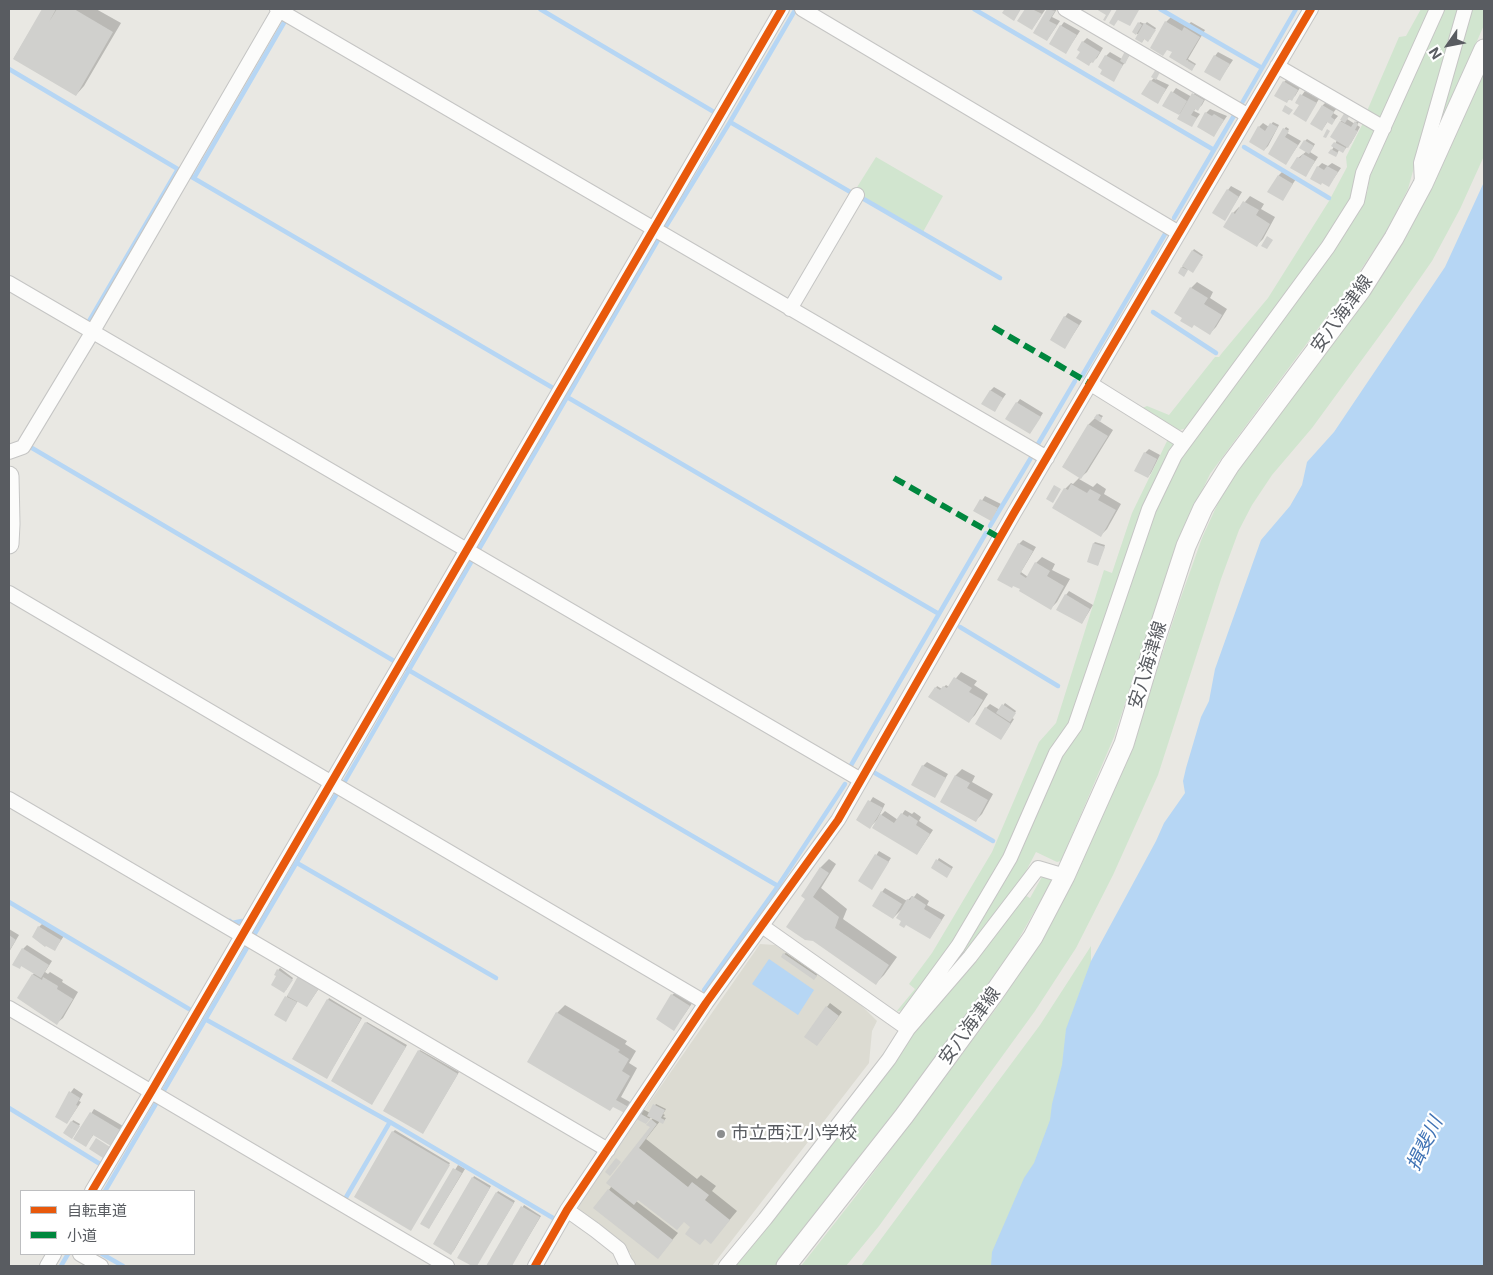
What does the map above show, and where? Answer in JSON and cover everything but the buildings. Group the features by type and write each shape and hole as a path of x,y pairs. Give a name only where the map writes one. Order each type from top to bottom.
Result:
{"main road":[{"name":"安八海津線","path":"786,1266 904,1116 1033,937 1065,876 1124,744 1180,563 1204,508 1230,464 1361,290 1394,238 1422,184 1484,48"},
{"path":"9,476 9,544"}],"street":[{"path":"9,452 23,447 93,331 279,9 1047,458"},
{"path":"93,1190 655,230 782,9"},
{"path":"802,9 1179,232"},
{"path":"1065,9 1247,115"},
{"path":"535,1266 567,1210 706,1003 838,820 1247,115 1311,9"},
{"path":"726,1266 765,1220 889,1059 904,1027 958,946 1010,858 1056,754 1075,726 1149,509 1175,454 1328,247 1356,201 1363,173 1438,9"},
{"path":"1422,184 1421,163 1465,9"},
{"path":"1277,66 1384,128"},
{"path":"790,309 857,195"},
{"path":"9,283 861,780"},
{"path":"1091,384 1184,442"},
{"path":"9,593 706,1003"},
{"path":"9,799 608,1150"},
{"path":"904,1027 970,958 1038,868 1065,876"},
{"path":"762,926 904,1027"},
{"path":"9,1008 447,1266"},
{"path":"567,1210 619,1249 628,1266"},
{"path":"47,1266 53,1255"},
{"path":"82,1255 101,1266"}],"shaded area":[{"name":"市立西江小学校","path":"760,944 775,945 857,1001 877,1021 872,1031 869,1063 712,1266 636,1266 629,1258 631,1254 619,1241 580,1213 578,1205"}],"green space":[{"path":"1421,9 1432,9 1385,115 1380,118 1376,117 1367,111 1399,37 1406,36"},
{"path":"1442,9 1458,9 1408,189 1388,229 1354,280 1210,474 1187,522 1114,737 1061,861 1057,862 1036,852 1015,892 942,981 940,979 1060,756 1151,513 1175,463 1330,250 1367,193 1372,165"},
{"path":"1469,9 1484,9 1484,25 1433,142"},
{"path":"1484,71 1484,156 1460,209 1432,261 1312,428 1272,475 1252,505 1239,530 1221,579 1158,775 1113,875 1076,948 1035,1011 879,1226 846,1266 801,1266 856,1196 998,1006 1043,937 1075,878 1132,745 1202,538 1223,492 1245,455 1368,296 1400,246"},
{"path":"1363,123 1375,128 1376,133 1359,170 1348,205 1322,245 1187,428 1176,431 1140,409 1147,406 1169,415 1215,357 1219,357 1268,298 1329,201 1347,167 1346,157"},
{"path":"876,157 943,196 923,232 854,192"},
{"path":"1169,437 1176,444 1080,699 1006,855 954,943 906,1009 896,1012 915,989 909,984 932,953 992,852 1039,742 1056,723 1104,570 1112,573 1132,513"},
{"path":"1043,875 1053,879 1006,961 840,1187 775,1266 732,1266 912,1030 1023,894 1030,898"},
{"path":"1091,946 1091,1006 1074,1266 861,1266 1040,1025"}],"water":[{"name":"揖斐川","path":"1484,182 1484,1266 991,1266 992,1252 1024,1178 1034,1163 1050,1120 1062,1065 1066,1029 1091,961 1164,823 1185,793 1183,781 1186,768 1201,717 1209,701 1215,669 1261,540 1290,506 1302,485 1307,462 1334,432 1445,267"},
{"path":"769,959 814,990 798,1015 752,984"}],"waterway":[{"path":"540,9 714,112"},
{"path":"974,9 1214,150"},
{"path":"1160,9 1262,68"},
{"path":"1242,103 1296,9"},
{"path":"665,228 794,12"},
{"path":"194,178 285,21"},
{"path":"9,69 181,171"},
{"path":"1174,218 1235,114"},
{"path":"730,122 852,193"},
{"path":"1244,147 1329,198"},
{"path":"88,323 178,169"},
{"path":"190,176 553,388"},
{"path":"862,198 1000,278"},
{"path":"1082,376 1168,229"},
{"path":"479,549 658,240"},
{"path":"1153,312 1216,353"},
{"path":"1038,444 1075,381"},
{"path":"567,397 939,614"},
{"path":"32,448 394,661"},
{"path":"990,526 1032,456"},
{"path":"850,767 986,533"},
{"path":"345,781 473,559"},
{"path":"960,627 1058,686"},
{"path":"405,668 778,886"},
{"path":"875,773 993,841"},
{"path":"704,990 778,886 845,784"},
{"path":"254,935 338,792"},
{"path":"297,863 496,978"},
{"path":"9,902 189,1009"},
{"path":"230,921 232,923 242,921"},
{"path":"163,1092 248,946"},
{"path":"205,1019 390,1122 553,1218"},
{"path":"106,1190 157,1102"},
{"path":"9,1108 100,1164"},
{"path":"345,1199 390,1122"},
{"path":"61,1266 67,1255"},
{"path":"104,1255 123,1266"}],"marked path":[{"path":"993,327 1091,384"},
{"path":"894,478 1000,538"}],"cycle path":[{"path":"93,1190 782,9"},
{"path":"535,1266 567,1210 706,1003 838,820 1014,513 1311,9"}],"place":[{"name":"市立西江小学校","path":"721,1134"}]}
